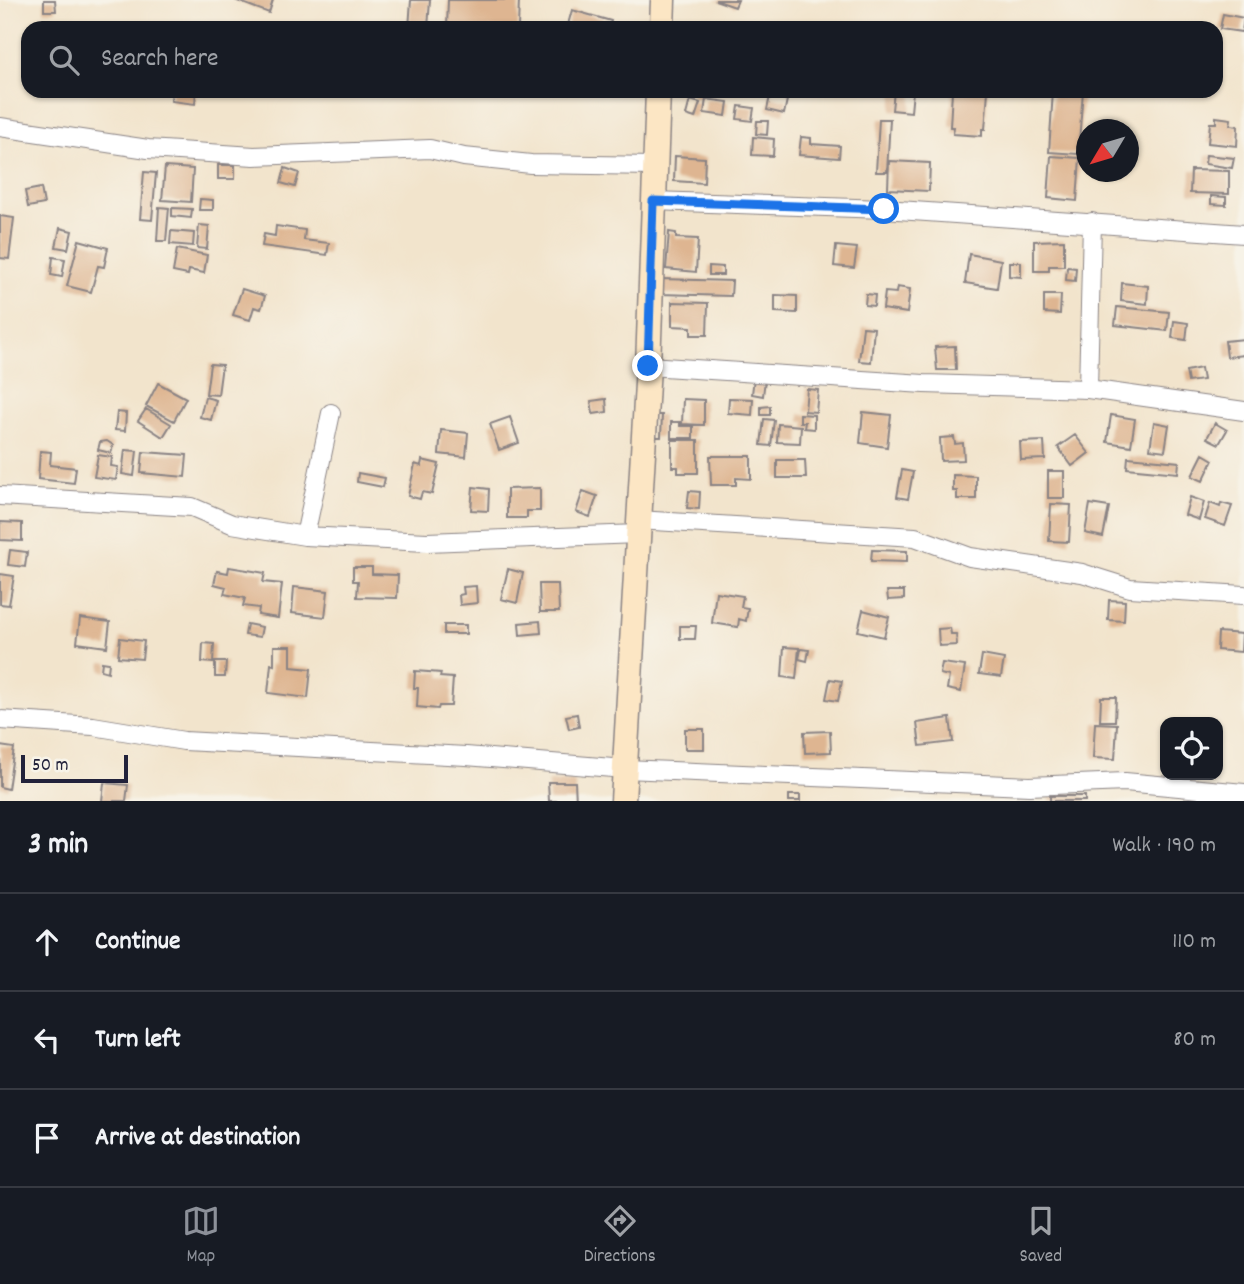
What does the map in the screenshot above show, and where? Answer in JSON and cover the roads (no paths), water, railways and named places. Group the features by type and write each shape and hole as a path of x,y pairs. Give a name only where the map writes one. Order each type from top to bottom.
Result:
{"main road":[{"path":"662,21 663,0"},
{"path":"623,801 648,366 658,98"}],"street":[{"path":"0,127 148,149 241,155 430,149 464,157 531,164 654,166"},
{"path":"653,201 884,209 1244,234"},
{"path":"1087,389 1092,222"},
{"path":"648,366 924,384 1087,389 1244,411"},
{"path":"305,536 331,413"},
{"path":"0,496 192,507 232,524 305,536 427,542 638,527 915,537 970,558 1082,573 1130,588 1244,595"},
{"path":"0,720 93,726 184,741 466,756 625,769 1029,786 1125,782 1244,793"}]}
